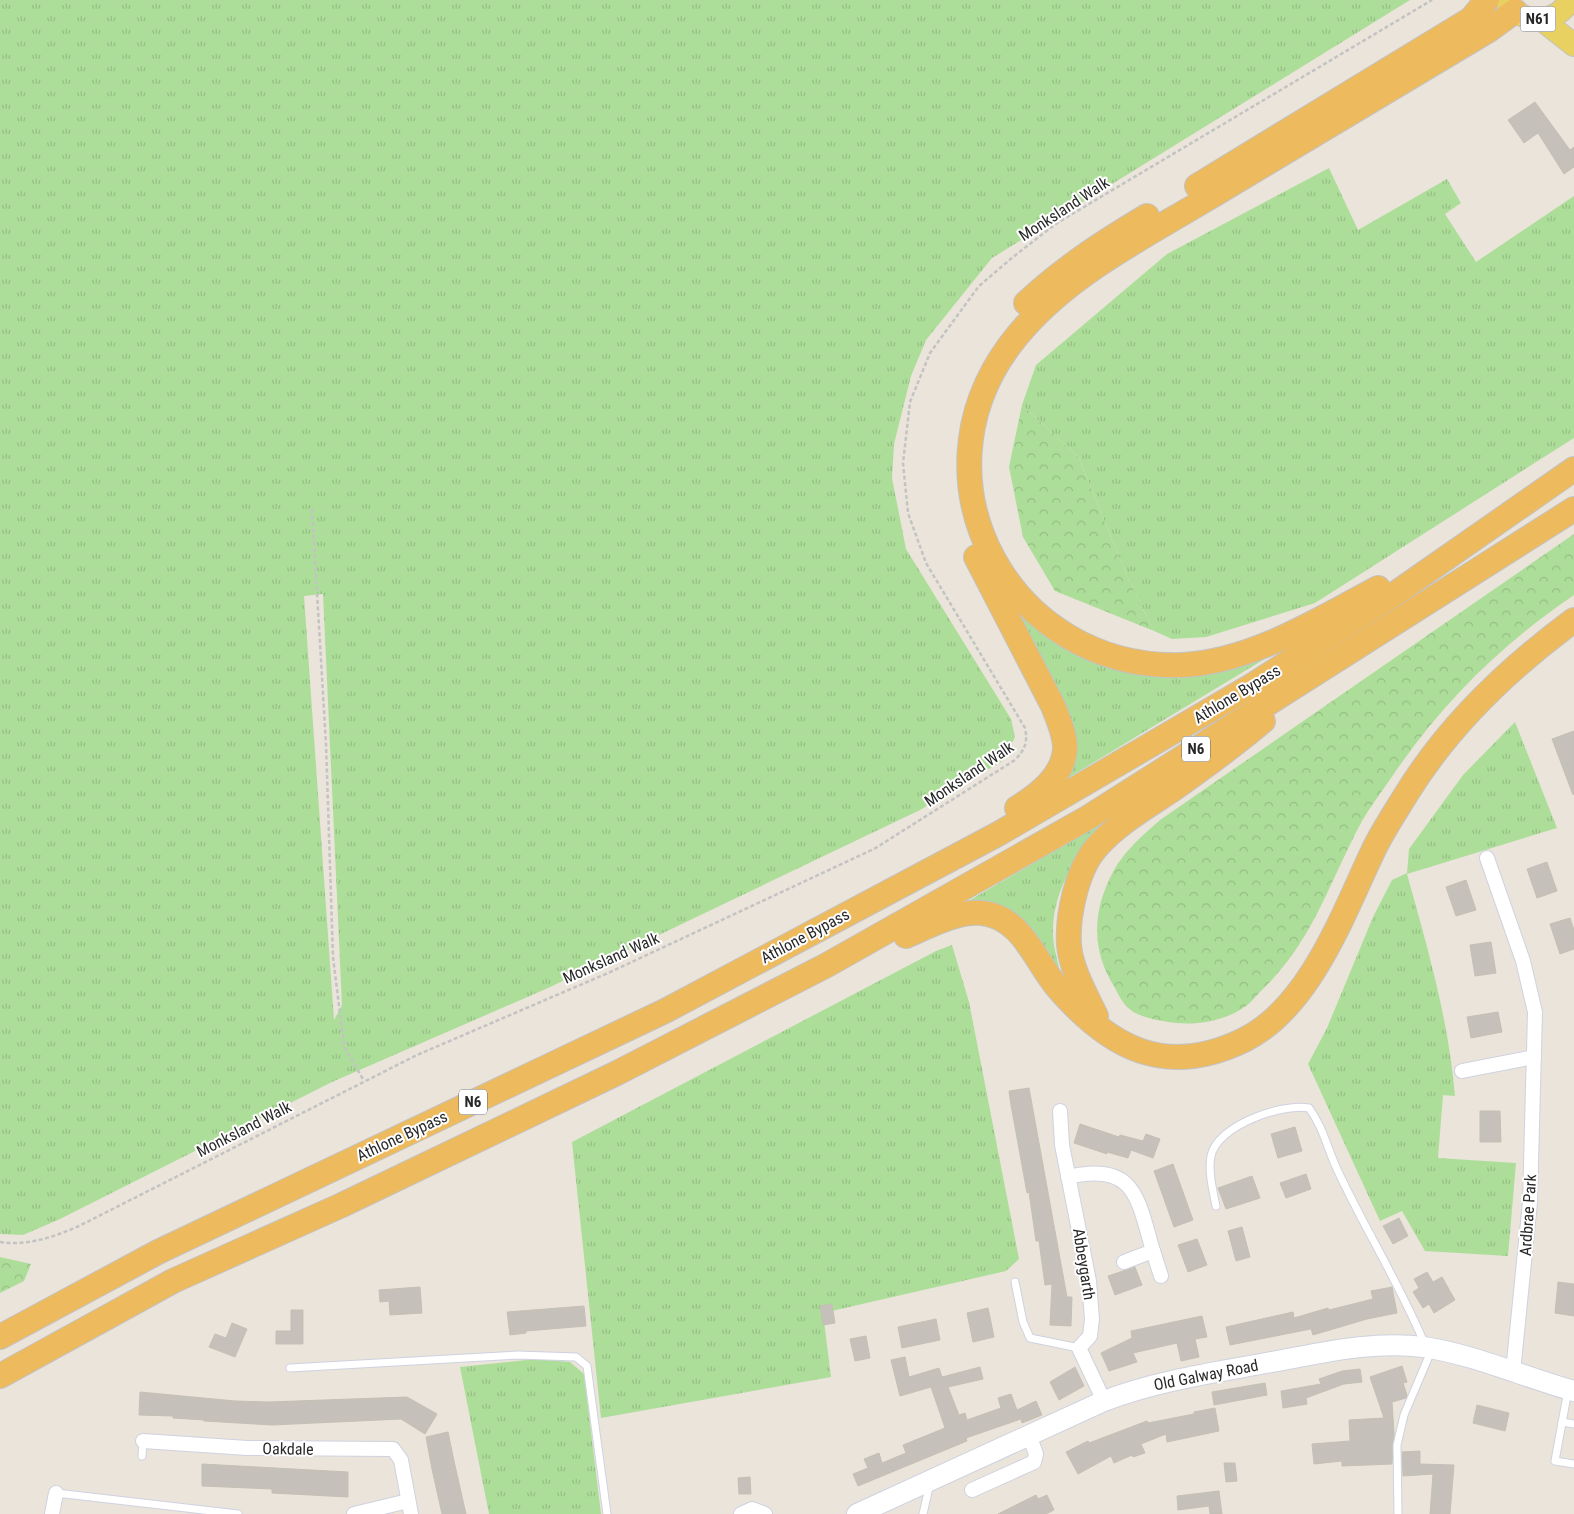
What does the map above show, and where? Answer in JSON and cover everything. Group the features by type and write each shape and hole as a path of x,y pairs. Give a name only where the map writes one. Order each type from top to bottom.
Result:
{"highway":[{"path":"944,862 982,829 1034,798 1053,779 1062,762 1065,748 1061,728 1053,706 968,542 959,516 955,493 952,471 956,431 966,393 980,364 996,338 1026,303 1058,273 1089,251 1471,19 1487,0"},
{"path":"1469,542 1298,629 1256,648 1219,659 1184,665 1150,664 1107,655 1074,641 1025,604 1002,575 986,549 969,486 969,453 973,423 993,371 1010,346 1051,301 1114,256 1489,30 1511,6"},
{"name":"Athlone Bypass","path":"0,1337 158,1252 665,1011 1007,829 1253,685 1399,591 1574,469"},
{"name":"Athlone Bypass","path":"0,1376 173,1281 342,1205 617,1073 827,965 1089,817 1574,509"},
{"path":"827,965 943,920 968,913 985,913 1001,919 1024,937 1057,987 1105,1033 1146,1054 1167,1057 1192,1057 1246,1040 1266,1026 1288,1004 1313,972 1337,931 1376,845 1429,761 1452,731 1499,681 1574,620"},
{"path":"1105,1033 1081,986 1069,947 1069,924 1074,894 1095,849 1122,824 1231,748 1321,670"}],"main road":[{"name":"N61","path":"1511,6 1532,19 1541,19 1560,13 1570,0"},
{"name":"N61","path":"1541,19 1574,45"},
{"name":"Old Galway Road","path":"857,1514 1104,1401 1157,1384 1326,1352 1389,1344 1429,1348 1571,1390"}],"street":[{"name":"Ardbrae Park","path":"1486,858 1522,961 1535,1012 1530,1202 1513,1372"},
{"path":"1462,1071 1534,1057"},
{"name":"Abbeygarth","path":"1060,1111 1062,1145 1091,1303 1090,1336 1079,1348"},
{"path":"1068,1177 1091,1174 1120,1178 1126,1182 1137,1197 1161,1276"},
{"path":"1124,1262 1153,1251"},
{"path":"1079,1348 1104,1401"},
{"path":"972,1490 1034,1462 1036,1454 1029,1435"},
{"name":"Oakdale","path":"143,1441 247,1448 393,1449 401,1460 409,1508 354,1514"},
{"path":"52,1514 56,1493"},
{"path":"741,1514 752,1509 765,1514"}],"lane":[{"path":"1216,1206 1211,1155 1220,1140 1235,1127 1272,1112 1297,1106 1310,1108 1319,1121 1336,1167 1408,1303 1429,1348 1404,1415 1397,1445 1398,1514"},
{"path":"1015,1282 1023,1322 1030,1338 1079,1348"},
{"path":"290,1368 518,1355 576,1357 587,1366 607,1514"},
{"path":"1571,1390 1562,1422 1555,1461 1574,1464"},
{"path":"1562,1422 1574,1424"},
{"name":"Oakdale","path":"142,1456 143,1441"},
{"path":"923,1514 930,1480"},
{"path":"56,1493 238,1514"}],"path":[{"name":"Monksland Walk","path":"0,1242 27,1242 54,1237 417,1055 608,973 874,849 1015,760 1025,749 1027,738 1025,728 972,644 926,563 908,514 903,463 906,426 910,402 930,353 979,286 1013,256 1057,223 1432,0"},
{"path":"312,509 326,744 332,957 344,1046 364,1082"}],"green space":[{"path":"0,0 1410,0 992,258 926,340 911,376 894,444 892,478 906,549 1011,719 1015,737 1004,760 920,810 548,988 332,1082 60,1219 23,1235 0,1234","holes":["323,594 342,1005 334,1020 304,596"]},
{"path":"1329,168 1358,230 1447,179 1461,203 1445,214 1476,262 1574,196 1574,438 1315,603 1206,637 1172,639 1154,631 1126,574 1079,458 1022,405 1036,365 1167,254"},
{"path":"1022,405 1079,458 1126,574 1154,631 1055,591 1023,537 1009,467"},
{"path":"1574,534 1574,595 1496,656 1450,702 1429,727 1365,816 1308,931 1280,971 1253,1000 1243,1008 1227,1016 1211,1021 1193,1023 1176,1023 1150,1018 1137,1014 1127,1007 1107,974 1098,945 1097,931 1101,901 1106,887 1117,864 1134,844 1160,820"},
{"path":"994,583 1051,639 1099,664 1125,671 1281,649 1063,781 1067,765"},
{"path":"1515,722 1557,828 1407,874 1436,984 1452,1068 1455,1096 1443,1095 1438,1158 1516,1163 1508,1256 1425,1251 1402,1211 1380,1221 1308,1064 1327,1028 1373,917 1392,880 1407,873 1409,849 1463,775"},
{"path":"1104,822 1076,859 1068,873 1057,902 1053,938 1061,975 1029,925 1020,917 1000,906 965,903"},
{"path":"952,945 969,1002 1019,1259 1006,1271 823,1313 831,1377 601,1418 572,1142 936,951"},
{"path":"0,1257 31,1264 24,1281 0,1293"},
{"path":"536,1359 570,1362 584,1374 601,1514 489,1514 460,1367"}],"building":[{"path":"1535,102 1570,150 1574,147 1574,167 1564,174 1538,133 1524,143 1508,120"},
{"path":"1574,731 1574,794 1573,795 1552,739"},
{"path":"1547,862 1557,891 1537,898 1527,869"},
{"path":"1466,880 1476,910 1456,916 1446,887"},
{"path":"1570,918 1574,930 1574,949 1560,954 1550,924"},
{"path":"1491,942 1496,973 1475,976 1470,945"},
{"path":"1498,1012 1502,1032 1471,1038 1467,1017"},
{"path":"1029,1088 1067,1297 1072,1297 1071,1326 1050,1325 1052,1284 1045,1285 1039,1241 1036,1241 1029,1192 1027,1193 1011,1105 1009,1091"},
{"path":"1480,1111 1500,1111 1501,1142 1480,1142"},
{"path":"1080,1124 1119,1137 1120,1135 1143,1141 1146,1134 1160,1139 1153,1158 1131,1150 1128,1158 1107,1152 1107,1154 1074,1143"},
{"path":"1295,1127 1302,1151 1278,1158 1271,1134"},
{"path":"1173,1164 1193,1220 1174,1227 1154,1171"},
{"path":"1306,1174 1311,1189 1286,1198 1280,1183"},
{"path":"1252,1176 1260,1198 1226,1209 1218,1188"},
{"path":"1399,1218 1408,1236 1393,1244 1383,1226"},
{"path":"1242,1227 1250,1257 1236,1261 1228,1231"},
{"path":"1197,1239 1207,1265 1188,1272 1178,1245"},
{"path":"1135,1267 1142,1285 1115,1295 1108,1276"},
{"path":"1427,1272 1433,1282 1442,1277 1455,1300 1434,1313 1429,1304 1423,1308 1413,1292 1419,1288 1414,1279"},
{"path":"1558,1282 1574,1284 1574,1316 1555,1313"},
{"path":"420,1287 422,1313 390,1315 389,1301 380,1302 379,1290"},
{"path":"1392,1287 1397,1313 1367,1319 1313,1335 1311,1329 1230,1345 1226,1327 1293,1312 1294,1318 1328,1308 1329,1310 1373,1299 1371,1291"},
{"path":"832,1304 835,1323 823,1325 820,1306"},
{"path":"584,1306 586,1326 526,1331 526,1333 510,1335 507,1312"},
{"path":"988,1308 994,1337 973,1342 967,1313"},
{"path":"291,1310 303,1310 303,1344 276,1344 276,1331 291,1331"},
{"path":"1202,1316 1207,1337 1195,1339 1199,1357 1181,1361 1177,1343 1133,1353 1137,1362 1109,1371 1101,1353 1132,1338 1131,1331"},
{"path":"936,1319 940,1340 902,1348 898,1327"},
{"path":"232,1323 247,1329 235,1357 209,1347 215,1334 226,1338"},
{"path":"866,1336 870,1358 855,1361 850,1339"},
{"path":"905,1357 909,1377 939,1368 942,1377 980,1367 983,1379 948,1387 959,1415 965,1413 967,1420 1001,1408 998,1398 1011,1394 1017,1410 1036,1401 1042,1415 1022,1423 1021,1419 966,1438 967,1441 858,1486 853,1474 868,1468 864,1459 879,1453 882,1463 906,1453 903,1445 945,1428 931,1387 900,1396 891,1360"},
{"path":"1402,1366 1407,1382 1403,1383 1407,1395 1406,1398 1392,1402 1394,1433 1392,1464 1342,1466 1342,1461 1314,1464 1312,1444 1350,1441 1349,1420 1384,1418 1370,1377"},
{"path":"1075,1367 1084,1386 1059,1400 1050,1382"},
{"path":"1360,1369 1362,1382 1344,1384 1306,1398 1307,1404 1283,1408 1281,1391 1321,1384 1319,1379 1342,1371"},
{"path":"1265,1383 1267,1395 1214,1405 1212,1392"},
{"path":"140,1392 235,1401 269,1402 407,1397 437,1414 425,1434 401,1419 272,1425 204,1421 173,1418 173,1416 139,1415"},
{"path":"1477,1405 1509,1413 1505,1431 1473,1423"},
{"path":"1215,1408 1219,1431 1167,1442 1166,1434 1141,1444 1145,1453 1133,1457 1132,1455 1114,1463 1111,1456 1078,1474 1066,1452 1088,1441 1089,1443 1147,1421 1148,1423"},
{"path":"448,1432 466,1514 442,1514 432,1469 426,1437"},
{"path":"1420,1451 1420,1464 1454,1465 1450,1514 1430,1514 1433,1474 1403,1476 1402,1452"},
{"path":"1224,1463 1235,1463 1237,1481 1226,1482"},
{"path":"202,1464 348,1472 348,1497 272,1493 272,1489 202,1486"},
{"path":"750,1477 751,1494 739,1494 738,1478"},
{"path":"1219,1491 1222,1514 1210,1514 1209,1506 1178,1510 1177,1496"},
{"path":"1036,1495 1038,1499 1047,1495 1054,1510 1046,1514 998,1514"}]}
